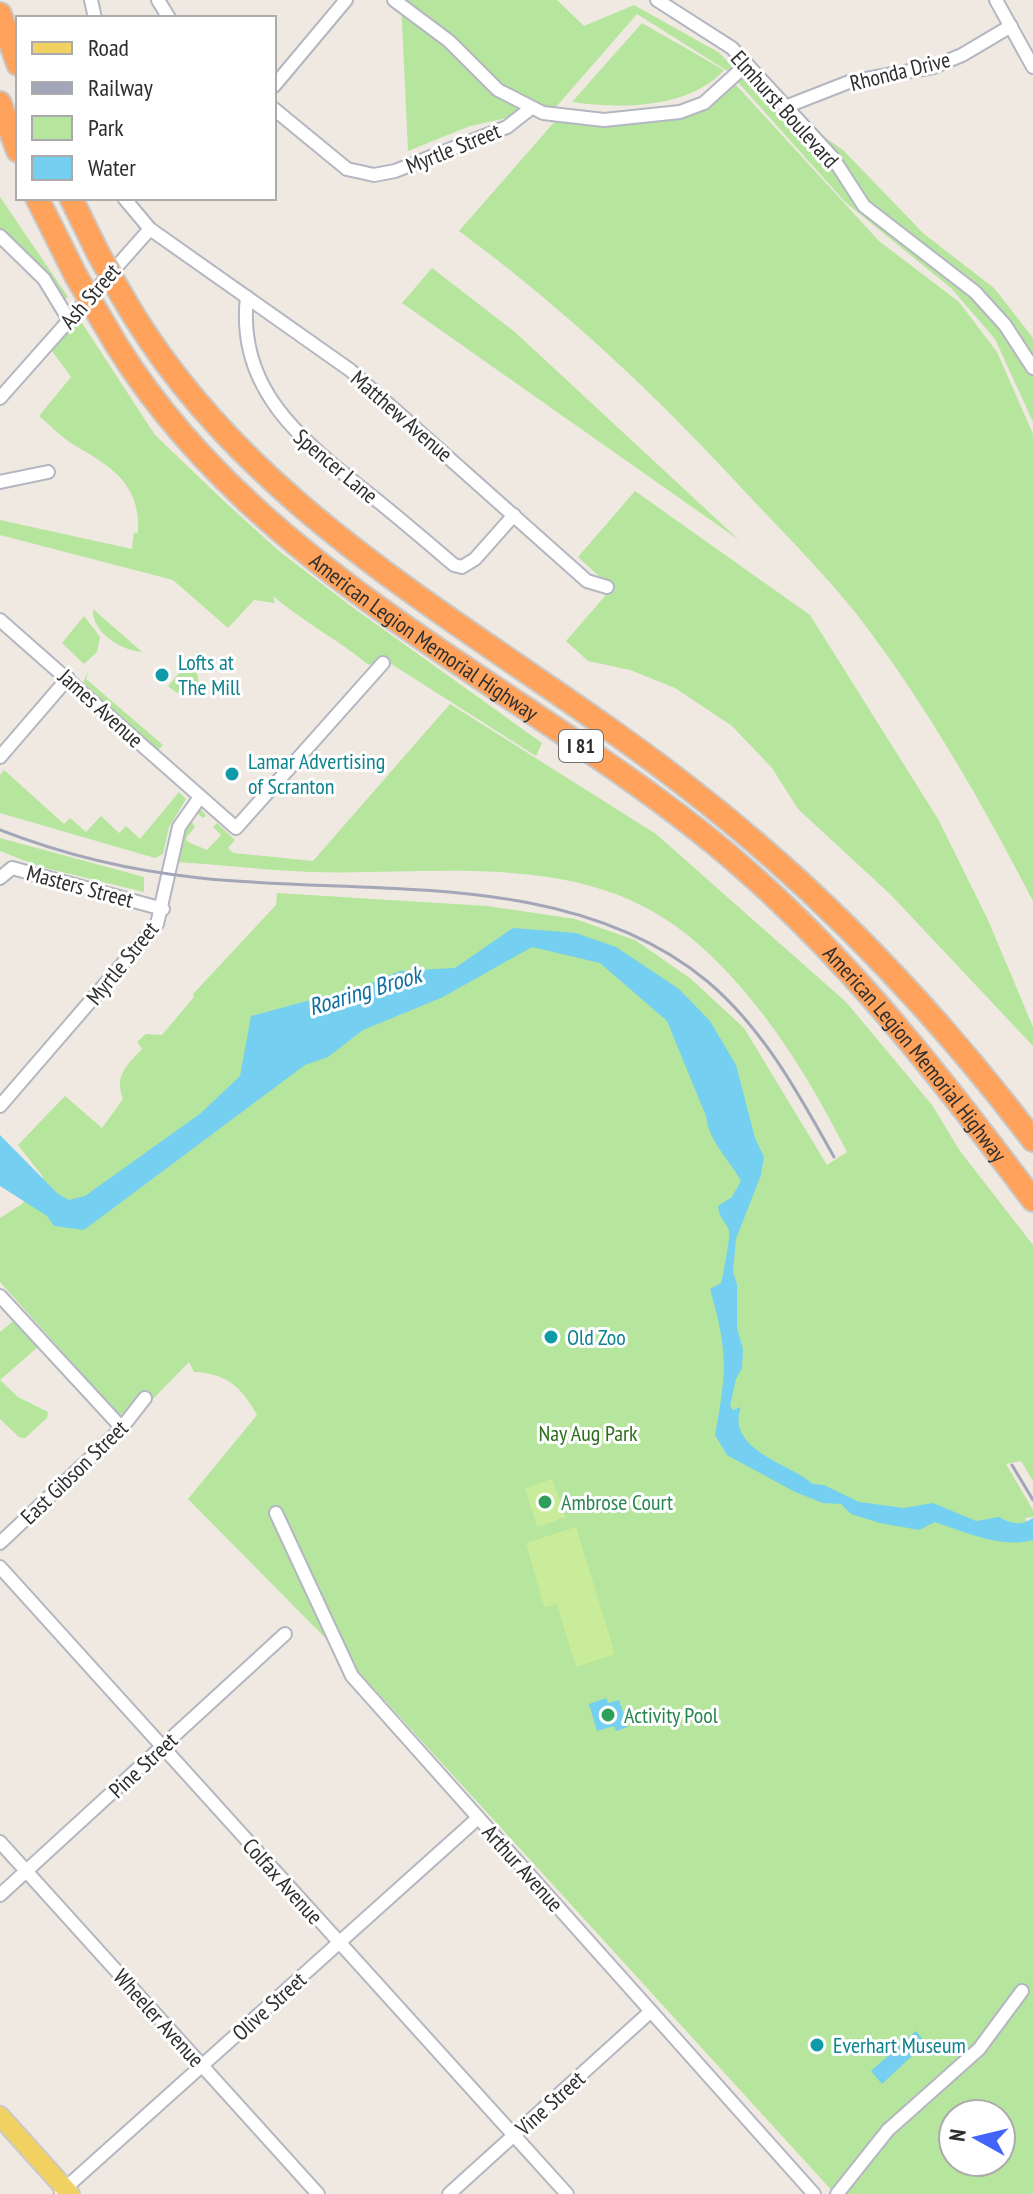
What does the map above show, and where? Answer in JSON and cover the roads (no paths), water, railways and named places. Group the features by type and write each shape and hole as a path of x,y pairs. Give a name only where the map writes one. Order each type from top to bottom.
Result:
{"highway":[{"path":"0,14 16,58"},
{"path":"0,103 16,146"},
{"name":"American Legion Memorial Highway","path":"38,200 76,276 120,351 188,438 280,530 352,586 686,821 799,918 901,1028 1033,1200"},
{"name":"American Legion Memorial Highway","path":"72,200 121,294 197,402 273,482 373,564 641,752 759,846 826,906 918,1000 1033,1140"}],"main road":[{"path":"0,2116 65,2192"}],"street":[{"path":"276,84 346,0"},
{"path":"394,0 449,41 498,90 530,109 604,120 680,112 704,103 747,64"},
{"name":"Elmhurst Boulevard","path":"657,0 683,6 732,48 833,158 864,206 975,292 1005,325 1033,368"},
{"path":"996,0 1033,67"},
{"name":"Rhonda Drive","path":"785,107 849,82 933,67 962,55 1011,26"},
{"name":"Myrtle Street","path":"276,111 347,169 370,175 395,171 507,127 530,109"},
{"path":"126,200 150,229"},
{"name":"Matthew Avenue","path":"150,229 350,370 587,581 607,587"},
{"name":"Ash Street","path":"0,398 150,229"},
{"path":"0,236 44,279 69,320"},
{"name":"Spencer Lane","path":"247,297 244,323 256,369 273,405 299,438 454,565 462,567 475,559 514,515"},
{"path":"0,482 48,472"},
{"name":"James Avenue","path":"0,620 236,828 383,663"},
{"path":"0,757 68,678"},
{"name":"Myrtle Street","path":"0,1106 157,924 163,909 179,827 200,797"},
{"name":"Masters Street","path":"0,878 12,868 163,909"},
{"path":"0,1296 122,1428"},
{"name":"East Gibson Street","path":"0,1543 122,1428 145,1398"},
{"name":"Arthur Avenue","path":"276,1513 352,1676 814,2194"},
{"name":"Colfax Avenue","path":"0,1567 567,2194"},
{"name":"Pine Street","path":"0,1895 285,1634"},
{"name":"Olive Street","path":"65,2192 478,1818"},
{"name":"Wheeler Avenue","path":"0,1842 318,2194"},
{"path":"837,2194 888,2130 979,2049 1022,1991"},
{"name":"Vine Street","path":"449,2194 650,2012"}],"water":[{"name":"Roaring Brook","path":"513,928 576,933 616,947 679,989 710,1021 736,1065 755,1138 764,1157 761,1175 736,1239 733,1272 737,1284 737,1328 743,1349 742,1368 736,1379 730,1406 733,1410 741,1407 739,1422 742,1434 751,1445 813,1484 824,1485 859,1502 904,1508 933,1503 976,1521 999,1517 1020,1523 1033,1518 1033,1540 996,1541 935,1522 919,1530 880,1523 851,1514 841,1504 823,1503 795,1492 727,1455 715,1435 724,1362 710,1289 721,1283 729,1239 729,1230 718,1206 732,1197 741,1181 711,1134 667,1021 600,963 532,947 443,997 363,1030 328,1057 305,1065 84,1230 54,1226 47,1216 0,1186 0,1135 58,1194 69,1200 85,1196 201,1113 240,1076 251,1016 367,985 400,971 455,968"},
{"name":"Activity Pool","path":"606,1698 608,1703 619,1700 628,1727 616,1731 614,1726 597,1731 589,1704"},
{"path":"916,2031 926,2043 882,2084 871,2071"}],"railway":[{"path":"0,830 73,854 175,875 464,894 530,903 593,919 652,945 707,981 727,999 778,1063 834,1157"},
{"path":"1012,1465 1033,1500"}],"place":[{"name":"Lofts at The Mill","path":"162,675"},
{"name":"Lamar Advertising of Scranton","path":"232,774"},
{"name":"Old Zoo","path":"551,1337"},
{"name":"Ambrose Court","path":"545,1502"},
{"name":"Activity Pool","path":"608,1715"},
{"name":"Everhart Museum","path":"817,2045"}],"park label":[{"name":"Nay Aug Park","path":"588,1433"}]}
